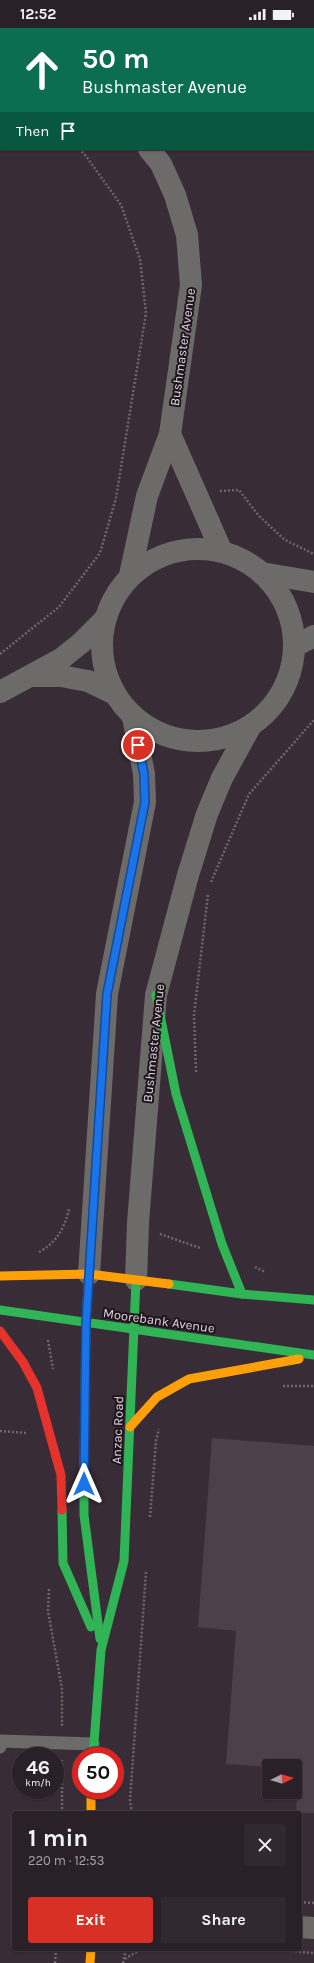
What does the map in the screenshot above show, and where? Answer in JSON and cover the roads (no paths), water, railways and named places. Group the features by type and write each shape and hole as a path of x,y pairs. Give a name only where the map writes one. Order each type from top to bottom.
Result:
{"main road":[{"path":"156,995 176,1094 222,1244 242,1294"},
{"path":"0,1276 89,1274 242,1294 314,1300"},
{"path":"86,1323 89,1274"},
{"name":"Anzac Road","path":"93,1747 102,1650 124,1561 136,1280"},
{"name":"Moorebank Avenue","path":"0,1310 314,1355"},
{"name":"Anzac Road","path":"86,1323 84,1515 102,1650"},
{"path":"0,1330 23,1362 37,1388 61,1475 64,1563 102,1650"},
{"path":"130,1427 157,1397 190,1379 314,1355"},
{"path":"91,1799 91,1811"},
{"path":"94,1799 101,1811"},
{"path":"90,1963 91,1951"}],"street":[{"name":"Bushmaster Avenue","path":"130,575 147,496 170,434 191,285 187,235 175,195 161,164 150,150"},
{"path":"170,434 221,550"},
{"path":"188,548 221,550 251,563 274,585 290,614 295,646 289,678 274,706 250,727 222,739 190,742 159,734 133,717 114,693 103,663 102,632 111,601 130,575 157,556 188,548"},
{"path":"261,573 314,582"},
{"path":"0,692 8,686 31,676 61,659 81,643 106,618"},
{"path":"295,646 314,636"},
{"path":"31,676 61,676 88,681 114,693"},
{"path":"89,1274 107,994 145,802 144,774 133,717"},
{"name":"Bushmaster Avenue","path":"136,1280 138,1223 156,995 188,875 207,814 222,778 250,727"},
{"path":"302,1927 314,1928"}],"lane":[{"path":"0,1747 1,1741 62,1743 80,1747"}]}
